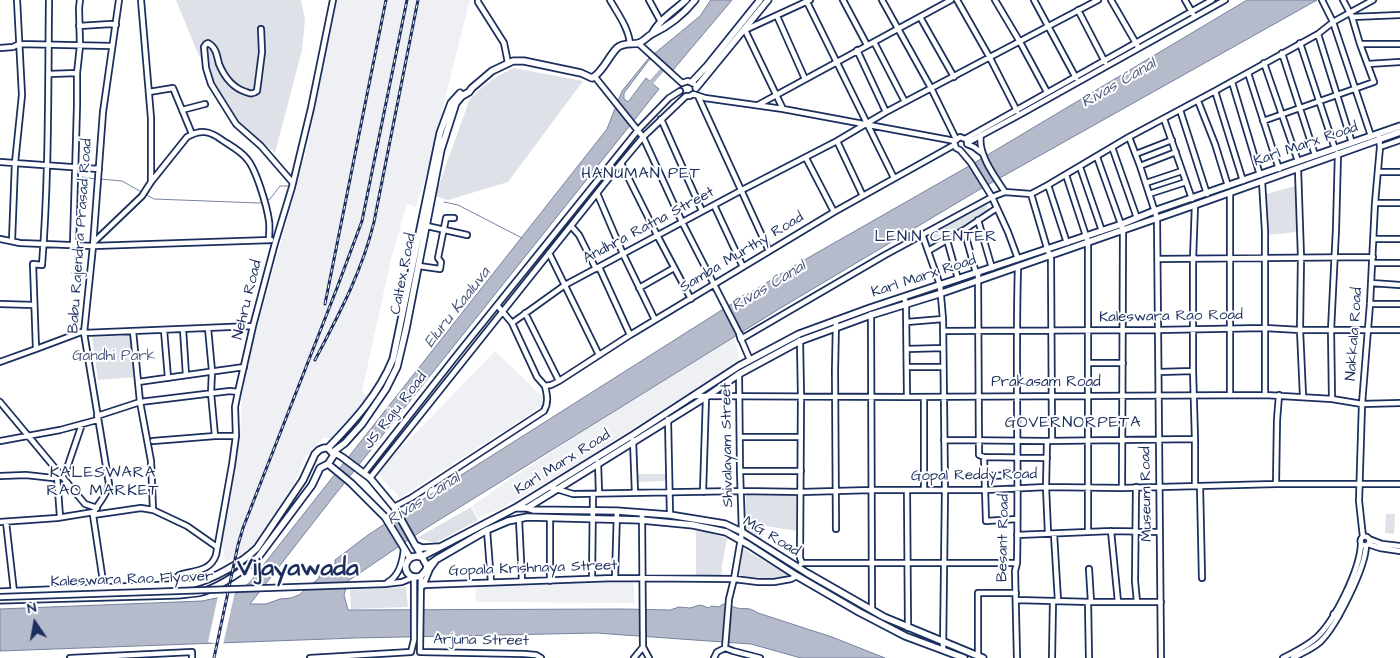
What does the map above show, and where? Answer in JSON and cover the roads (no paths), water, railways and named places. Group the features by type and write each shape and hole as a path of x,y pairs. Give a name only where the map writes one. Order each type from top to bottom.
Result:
{"main road":[{"path":"652,34 661,22 686,0"},
{"path":"508,63 524,61 592,78 595,77 616,49 624,44 638,43 657,33 669,25 695,0"},
{"path":"692,82 760,0"},
{"path":"696,93 768,0"},
{"name":"Caltex Road","path":"332,452 342,446 353,434 391,379 397,367 441,150 454,107 460,97 469,92 492,71 508,63"},
{"name":"Caltex Road","path":"332,452 380,386 390,367 440,133 451,102 461,92 472,88"},
{"name":"Karl Marx Road","path":"421,557 598,463 692,396 750,360 799,334 904,296 958,279 1018,267 1192,199 1229,190 1243,180 1261,178 1298,169 1352,143 1371,136 1379,137 1400,126"},
{"name":"Karl Marx Road","path":"527,508 597,456 668,420 739,374 800,341 871,315 942,293 992,268 1047,248 1087,239 1102,231 1122,227 1137,218 1195,205 1315,155 1337,151 1400,132"},
{"path":"750,360 753,367"},
{"path":"0,592 176,585 202,582 249,556 303,480 313,461 313,457 319,450 324,448 342,457 362,471 395,509 421,557 426,562 427,566 424,574 414,577 406,572 405,567 408,560 405,549 385,517 351,483 330,466"},
{"path":"330,466 332,452"},
{"path":"313,461 320,468 330,466"},
{"path":"0,599 175,595 203,592 217,586 252,563 259,556 312,485 320,468"},
{"name":"MG Road","path":"515,508 618,512 726,532 859,612 924,644 964,658"},
{"path":"527,508 527,517"},
{"path":"558,511 558,518"},
{"name":"MG Road","path":"427,566 437,558 487,530 508,520 527,517 616,519 670,515 725,524 800,565 884,617 981,657"},
{"path":"415,544 422,548 441,547"},
{"path":"408,560 417,556 421,557"},
{"path":"104,588 105,597"}],"street":[{"path":"12,241 15,163 22,94 17,0"},
{"path":"36,349 33,264 42,265 47,166 50,0"},
{"path":"73,245 80,0"},
{"name":"Babu Rajendra Prasad Road","path":"94,512 105,497 108,484 84,332 103,112 119,0"},
{"path":"141,0 151,118 151,182"},
{"name":"Nehru Road","path":"176,585 176,578 179,575 209,567 214,561 232,465 236,436 235,407 238,392 253,326 293,183 311,108 333,0"},
{"path":"478,0 504,43 508,63"},
{"path":"610,0 625,26 630,43"},
{"path":"649,0 661,22"},
{"path":"844,0 867,45"},
{"path":"882,0 931,88 956,148 971,163 992,198 1018,259"},
{"path":"758,104 952,0"},
{"path":"957,0 990,58 1019,116"},
{"path":"996,0 1047,92"},
{"path":"1034,0 1078,82"},
{"name":"Andhra Ratna Street","path":"512,323 565,285 702,211 806,158 886,112 1098,0"},
{"path":"1111,0 1139,48"},
{"path":"1185,0 1194,17"},
{"path":"966,142 1047,92 1212,0"},
{"path":"966,142 1019,116 1225,0"},
{"path":"1264,121 1374,82 1351,15 1343,0"},
{"path":"740,337 922,234 992,198 1005,192 1030,194 1048,185 1097,157 1112,146 1198,101 1318,34 1333,22 1351,15 1373,0"},
{"path":"783,109 745,30 808,1 866,124 894,178"},
{"path":"1323,2 1333,22 1371,136"},
{"path":"1078,10 1107,66"},
{"path":"1351,15 1400,15"},
{"path":"778,16 805,79"},
{"path":"920,17 954,77"},
{"path":"79,26 116,25"},
{"path":"261,29 262,52 257,90 254,93 249,94 233,84 222,70 213,46 208,43 204,47 208,78 233,121 261,146 293,183"},
{"path":"1318,34 1352,143"},
{"path":"874,42 905,102"},
{"path":"638,43 682,83"},
{"path":"1300,43 1337,151 1335,257 1331,330 1332,399"},
{"path":"0,48 13,47 19,44 112,46"},
{"path":"1360,44 1400,44"},
{"path":"857,50 886,112"},
{"path":"1282,53 1315,155"},
{"path":"1368,64 1400,62"},
{"path":"1264,63 1298,162"},
{"path":"48,74 77,73"},
{"path":"1248,73 1279,169"},
{"path":"595,77 643,137 682,222 750,360"},
{"path":"682,83 685,81 692,82 769,251"},
{"path":"1232,82 1261,178 1265,231 1265,395"},
{"path":"682,83 680,90 686,96 696,93 955,142"},
{"path":"148,92 173,88 192,134"},
{"name":"JS Raju Road","path":"362,471 638,130 669,98 680,90"},
{"path":"1215,91 1243,180"},
{"name":"JS Raju Road","path":"370,478 549,252 643,137 686,96"},
{"path":"1198,101 1215,144 1229,190 1230,395"},
{"path":"182,110 205,104"},
{"path":"1180,110 1207,194"},
{"path":"661,119 702,211"},
{"path":"1164,119 1192,199"},
{"path":"93,244 142,196 187,137 192,134 208,132 217,136 247,158 264,200 269,220 269,240"},
{"path":"981,135 980,145 984,155 1005,192"},
{"path":"955,142 960,137 984,155"},
{"name":"Museum Road","path":"1129,137 1156,214 1161,658"},
{"name":"Nakkala Road","path":"1366,543 1361,540 1363,536 1359,485 1362,404 1373,257 1379,137"},
{"path":"1136,154 1172,140"},
{"path":"1380,147 1400,140"},
{"path":"837,141 862,196"},
{"name":"Samba Murthy Road","path":"545,386 559,381 714,284 955,142"},
{"path":"960,150 966,148 966,142"},
{"path":"1112,146 1137,218"},
{"path":"1140,166 1176,152"},
{"path":"1097,157 1122,227 1122,488"},
{"path":"806,158 834,212"},
{"path":"0,162 99,169"},
{"path":"621,164 691,298"},
{"path":"1080,167 1102,231"},
{"path":"1298,169 1301,257 1300,330 1303,396"},
{"path":"1146,183 1182,171"},
{"path":"1378,172 1400,172"},
{"path":"1066,175 1087,239 1088,532"},
{"path":"1149,194 1186,182"},
{"path":"1048,185 1067,243"},
{"path":"598,193 623,254 655,320"},
{"path":"1030,194 1049,255 1052,259 1052,396 1046,487 1048,534"},
{"path":"1375,203 1400,203"},
{"path":"714,205 743,267"},
{"path":"1195,205 1193,395 1202,578"},
{"path":"928,251 997,208"},
{"path":"419,266 440,269 441,262 438,258 446,217 454,218"},
{"path":"978,220 992,268"},
{"path":"427,226 467,235"},
{"path":"571,226 597,268 630,335"},
{"path":"964,230 977,275 979,330 978,453 984,457 1047,458"},
{"path":"922,234 942,293 945,490 943,650"},
{"path":"0,239 73,245 193,244 276,240"},
{"path":"1374,239 1400,239"},
{"path":"947,240 958,279"},
{"path":"549,252 599,355"},
{"path":"1158,259 1373,257"},
{"path":"1372,263 1400,263"},
{"name":"Besant Road","path":"1018,267 1016,330 1016,440 1018,475 1017,562 1015,571 1018,658"},
{"path":"639,288 674,268"},
{"path":"1371,283 1400,285"},
{"path":"904,296 907,322 907,397"},
{"path":"0,304 34,305"},
{"path":"1370,304 1400,304"},
{"path":"395,509 544,411 547,406 548,400 545,386 537,377 512,323 497,305"},
{"path":"870,308 872,610"},
{"path":"525,313 559,381"},
{"path":"907,322 943,319"},
{"path":"836,320 836,529"},
{"path":"0,362 84,332 133,332 253,326"},
{"path":"208,328 215,436"},
{"name":"Kaleswara Rao Road","path":"943,331 1088,331 1229,328 1400,330"},
{"path":"183,329 186,375"},
{"path":"164,330 168,378"},
{"path":"133,332 140,402 152,461 153,510"},
{"path":"799,334 802,396 800,437 802,492 800,565 1017,562"},
{"path":"907,349 943,348"},
{"path":"1088,363 1123,363"},
{"path":"138,382 244,367"},
{"path":"907,367 943,367"},
{"path":"1159,372 1193,372"},
{"name":"Shivalayam Street","path":"725,645 729,599 742,532 739,374"},
{"path":"0,441 82,424 140,402 230,391 238,392"},
{"path":"1276,484 1279,395"},
{"name":"Prakasam Road","path":"692,396 1279,395 1332,399 1362,404 1400,403"},
{"path":"703,492 706,397"},
{"path":"924,397 924,490"},
{"path":"0,402 59,476 84,504 94,512 104,588"},
{"path":"668,412 670,515"},
{"path":"0,476 26,475 53,478 59,476 67,468 82,424"},
{"path":"153,441 236,436"},
{"path":"740,437 800,437"},
{"path":"633,438 635,493"},
{"path":"944,440 1196,439"},
{"path":"592,578 592,511 596,493 597,456"},
{"path":"984,457 986,521 1017,519"},
{"path":"740,472 801,471"},
{"path":"984,476 1018,475"},
{"path":"59,476 60,517"},
{"name":"Gopal Reddy Road","path":"553,488 573,494 1400,484"},
{"path":"1136,487 1135,581 1137,602"},
{"path":"907,490 908,628"},
{"path":"0,522 141,508 153,510 187,526 217,547"},
{"path":"615,578 616,519 618,512"},
{"path":"641,517 643,648 649,658"},
{"path":"550,518 550,580"},
{"path":"519,519 522,581"},
{"path":"6,522 14,592"},
{"path":"487,530 491,582"},
{"path":"1017,535 1112,530 1160,532"},
{"path":"1112,530 1118,602"},
{"path":"1052,658 1056,601 1054,534"},
{"path":"1366,543 1400,546"},
{"path":"1366,543 1380,548 1400,551"},
{"path":"1293,658 1320,642 1360,572 1366,553 1366,543"},
{"path":"396,576 405,549"},
{"path":"421,598 430,569 437,558"},
{"path":"385,584 396,576 408,560"},
{"path":"1089,569 1089,658"},
{"path":"421,576 421,598"},
{"name":"Gopala Krishnaya Street","path":"424,585 592,578 734,579 774,582 797,576"},
{"path":"310,658 411,652 414,640 414,577"},
{"name":"Kaleswara Rao Flyover","path":"0,599 385,584 414,577"},
{"path":"406,580 415,589"},
{"path":"981,657 978,593 1016,593"},
{"name":"Arjuna Street","path":"421,598 420,652 531,654 541,658"},
{"path":"1016,600 1161,602"},
{"path":"1282,658 1300,649 1318,636 1336,615"},
{"path":"714,658 725,645 733,651 760,658"},
{"path":"634,658 643,648"},
{"path":"70,658 192,652 192,658"}],"water":[{"name":"Rivas Canal","path":"711,0 732,0 673,70 656,55 649,60 624,93 624,99 628,102 646,78 659,89 250,604 266,604 299,595 319,578 324,570 330,570 335,567 335,560 368,535 725,308 799,263 969,166 1247,0 1317,0 982,188 779,309 423,530 348,581 344,595 348,610 670,610 700,605 709,608 711,606 719,607 723,604 751,610 832,637 885,658 801,658 751,644 596,633 355,638 0,651 0,609 202,601 236,594 250,582 607,129 622,91 648,59 700,16"}],"waterway":[{"name":"Eluru Kaaluva","path":"647,87 670,61"},
{"path":"82,177 96,179"},
{"path":"100,179 122,181 154,199 259,203 270,199 280,186 288,186"},
{"path":"444,202 458,205 522,238"}],"railway":[{"path":"325,304 386,0"},
{"path":"214,658 243,528 362,221 407,0"},
{"path":"315,360 349,293 369,240 418,0"}],"district":[{"name":"HANUMAN PET","path":"641,175"},
{"name":"LENIN CENTER","path":"936,238"},
{"name":"GOVERNORPETA","path":"1073,424"},
{"name":"KALESWARA RAO MARKET","path":"103,483"},
{"name":"Vijayawada","path":"298,570"}],"park label":[{"name":"Gandhi Park","path":"114,357"}]}
